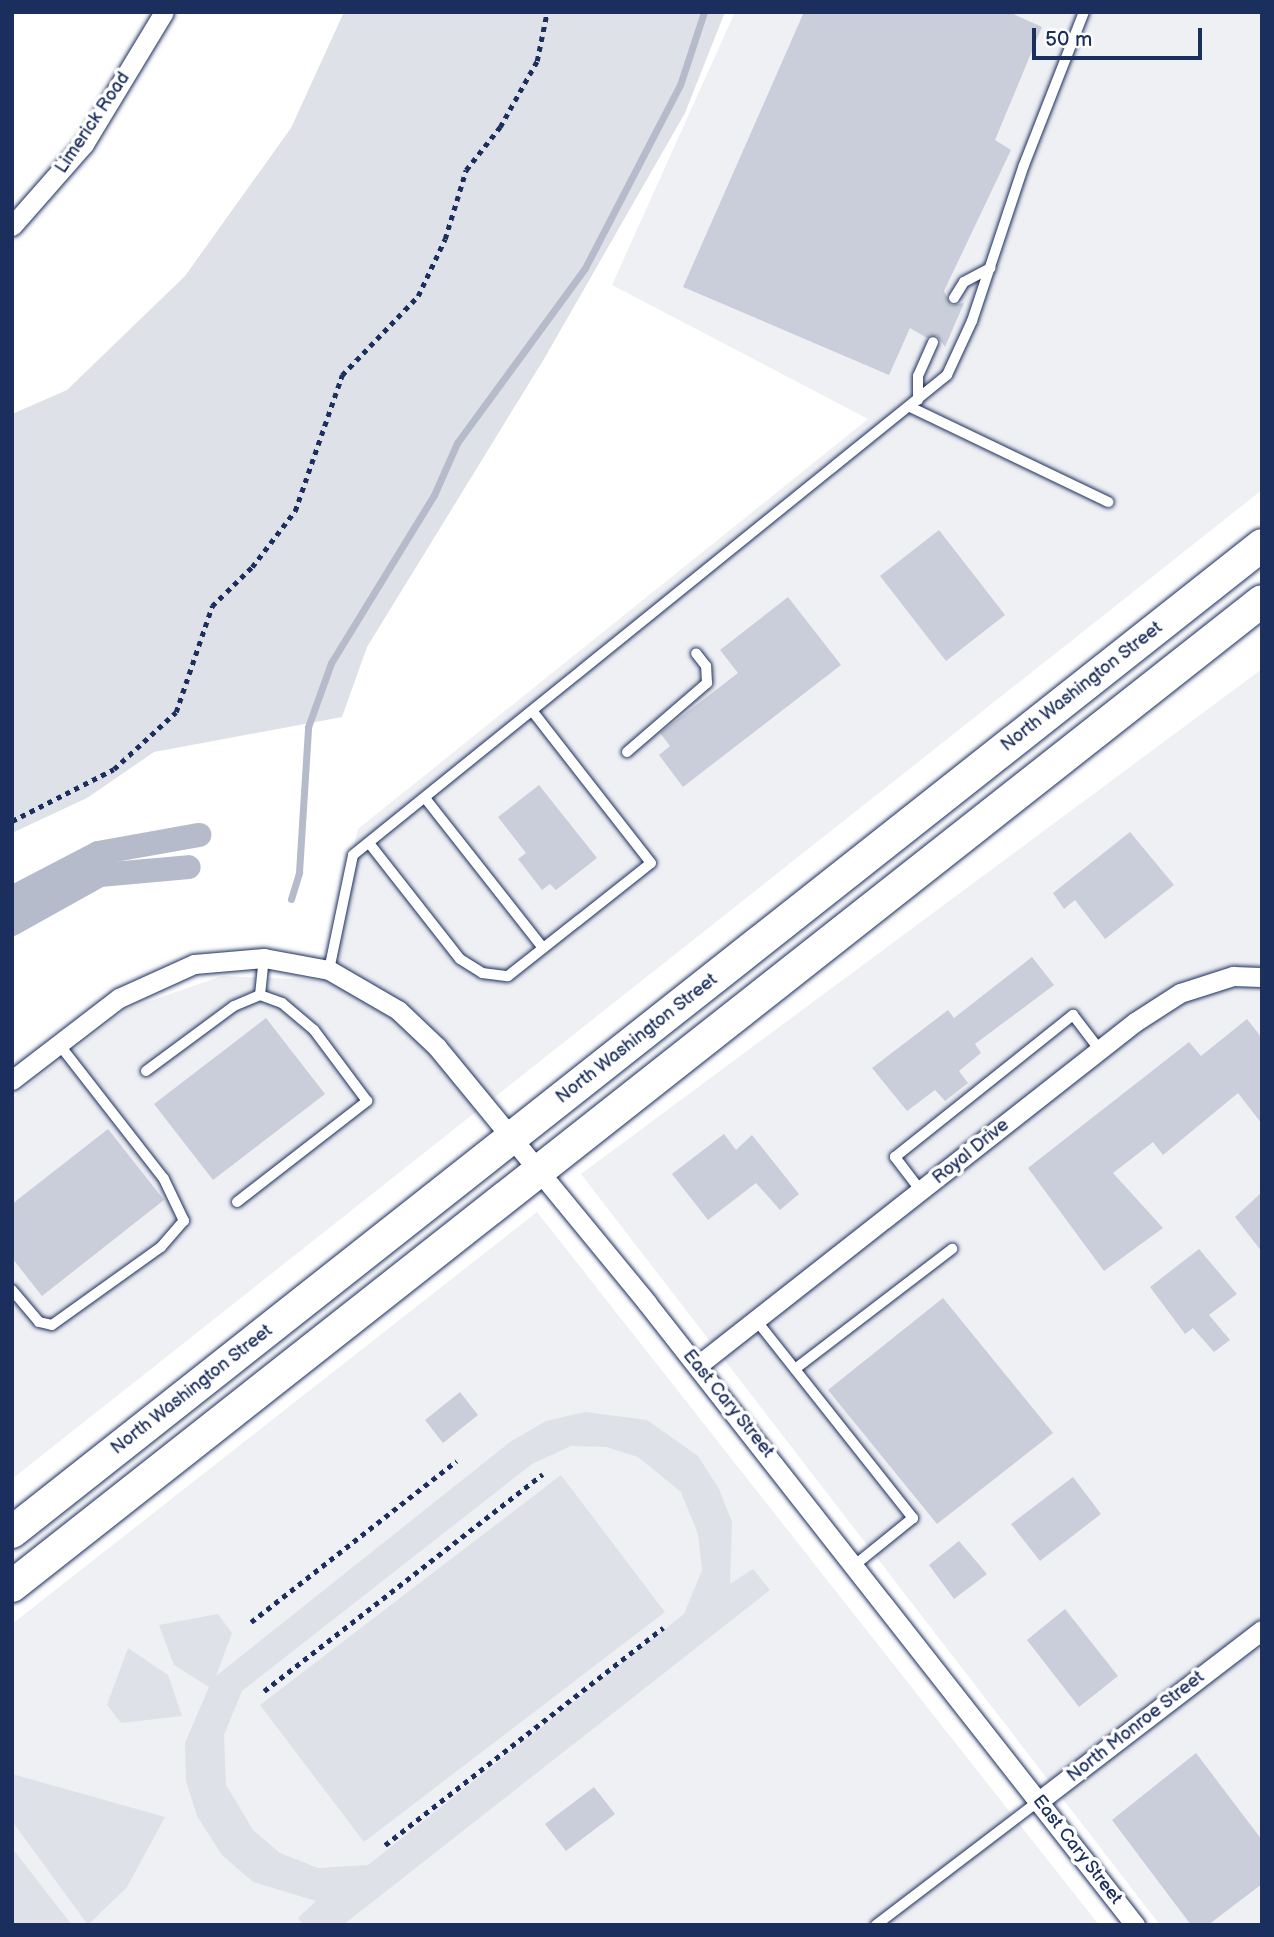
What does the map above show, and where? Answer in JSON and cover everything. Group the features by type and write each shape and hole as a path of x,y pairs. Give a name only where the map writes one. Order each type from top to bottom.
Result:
{"main road":[{"name":"North Washington Street","path":"12,1532 1262,545"},
{"path":"12,1586 1262,601"}],"street":[{"name":"Limerick Road","path":"12,226 84,144 164,12"},
{"name":"East Cary Street","path":"12,1080 119,998 165,974 224,959 264,958 329,970 360,983 417,1027 511,1138 855,1565 1135,1925"},
{"name":"Royal Drive","path":"697,1366 1099,1049 1180,993 1233,976 1262,977"},
{"name":"North Monroe Street","path":"1039,1801 1262,1630"}],"lane":[{"path":"329,970 343,883 353,855 947,375 990,268 1084,12"},
{"path":"954,298 964,282 990,268"},
{"path":"914,404 918,376 933,341"},
{"path":"914,404 1108,502"},
{"path":"627,752 701,691 709,675 696,653"},
{"path":"369,843 460,959 482,973 508,976 652,863 533,712"},
{"path":"425,798 543,948"},
{"path":"260,995 264,958"},
{"path":"146,1071 233,1006 260,995 282,1003 314,1030 367,1101 237,1202"},
{"path":"922,1191 895,1157 1073,1015 1099,1049"},
{"path":"12,1290 39,1322 52,1325 161,1247 184,1222 164,1179 59,1044"},
{"path":"795,1369 953,1249"},
{"path":"756,1320 913,1518 855,1565"},
{"name":"North Monroe Street","path":"876,1925 1039,1801"}],"path":[{"path":"12,821 114,769 176,712 212,606 252,567 295,511 342,375 418,296 445,239 466,170 499,127 537,61 547,12"},
{"path":"251,1622 456,1461"},
{"path":"264,1691 543,1474"},
{"path":"385,1845 663,1629"}],"shaded area":[{"path":"344,12 725,12 685,113 544,359 367,647 342,717 154,752 87,798 12,833 12,414 67,390 185,276 291,128"},
{"path":"735,12 1262,12 1262,490 12,1479 12,1098 127,1009 222,976 320,980 358,829 868,419 612,285"},
{"path":"1262,669 1262,1925 1160,1925 581,1174"},
{"path":"537,1212 1099,1925 12,1925 12,1624"},
{"path":"585,1412 647,1420 698,1456 719,1489 732,1522 730,1584 753,1569 770,1590 343,1925 304,1925 298,1918 316,1901 253,1882 222,1855 197,1816 186,1781 185,1743 209,1687 174,1665 159,1625 218,1614 232,1633 216,1676 510,1442 546,1421","holes":["571,1446 606,1447 638,1457 681,1492 698,1534 702,1570 684,1614 368,1865 318,1868 280,1853 253,1830 226,1785 224,1735 242,1691 532,1464"]},
{"path":"561,1475 665,1612 364,1842 260,1705"},
{"path":"128,1648 168,1675 182,1716 121,1723 107,1705"},
{"path":"12,1774 165,1817 127,1887 88,1925 12,1821"},
{"path":"12,1848 72,1925 12,1925"}],"building":[{"path":"804,12 1009,12 1042,27 995,140 1011,150 944,291 951,305 964,303 945,347 937,336 927,338 910,328 889,375 683,287"},
{"path":"939,530 1005,615 946,661 880,576"},
{"path":"788,597 841,665 683,787 659,755 670,746 660,733 738,673 720,650"},
{"path":"539,785 597,858 556,890 550,884 542,890 518,859 526,853 498,817"},
{"path":"1130,832 1174,885 1105,939 1075,900 1064,909 1053,893"},
{"path":"1032,957 1054,985 975,1044 981,1053 959,1071 968,1083 945,1101 935,1090 907,1111 872,1068 948,1010 954,1018"},
{"path":"266,1018 325,1094 213,1180 154,1104"},
{"path":"1247,1019 1262,1038 1262,1124 1238,1093 1163,1155 1153,1142 1113,1173 1163,1228 1104,1271 1028,1168 1189,1042 1201,1056"},
{"path":"108,1129 164,1200 42,1296 12,1258 12,1204"},
{"path":"724,1134 736,1150 752,1135 799,1194 780,1210 756,1183 708,1220 672,1174"},
{"path":"1262,1192 1262,1252 1235,1217"},
{"path":"1199,1249 1237,1294 1209,1315 1230,1340 1214,1352 1193,1328 1185,1334 1150,1287"},
{"path":"943,1298 1053,1433 937,1524 828,1390"},
{"path":"460,1392 478,1415 443,1443 425,1420"},
{"path":"1073,1477 1101,1514 1040,1561 1011,1524"},
{"path":"959,1541 987,1574 954,1599 929,1565"},
{"path":"1065,1609 1118,1676 1079,1707 1027,1640"},
{"path":"1196,1753 1262,1840 1262,1884 1208,1925 1191,1925 1112,1820"},
{"path":"594,1787 615,1814 566,1851 545,1824"}],"waterway":[{"path":"291,899 299,872 308,727 331,663 434,495 457,443 585,268 680,85 704,12"},
{"path":"12,898 98,853 199,835"},
{"path":"12,924 100,875 189,867"}]}
